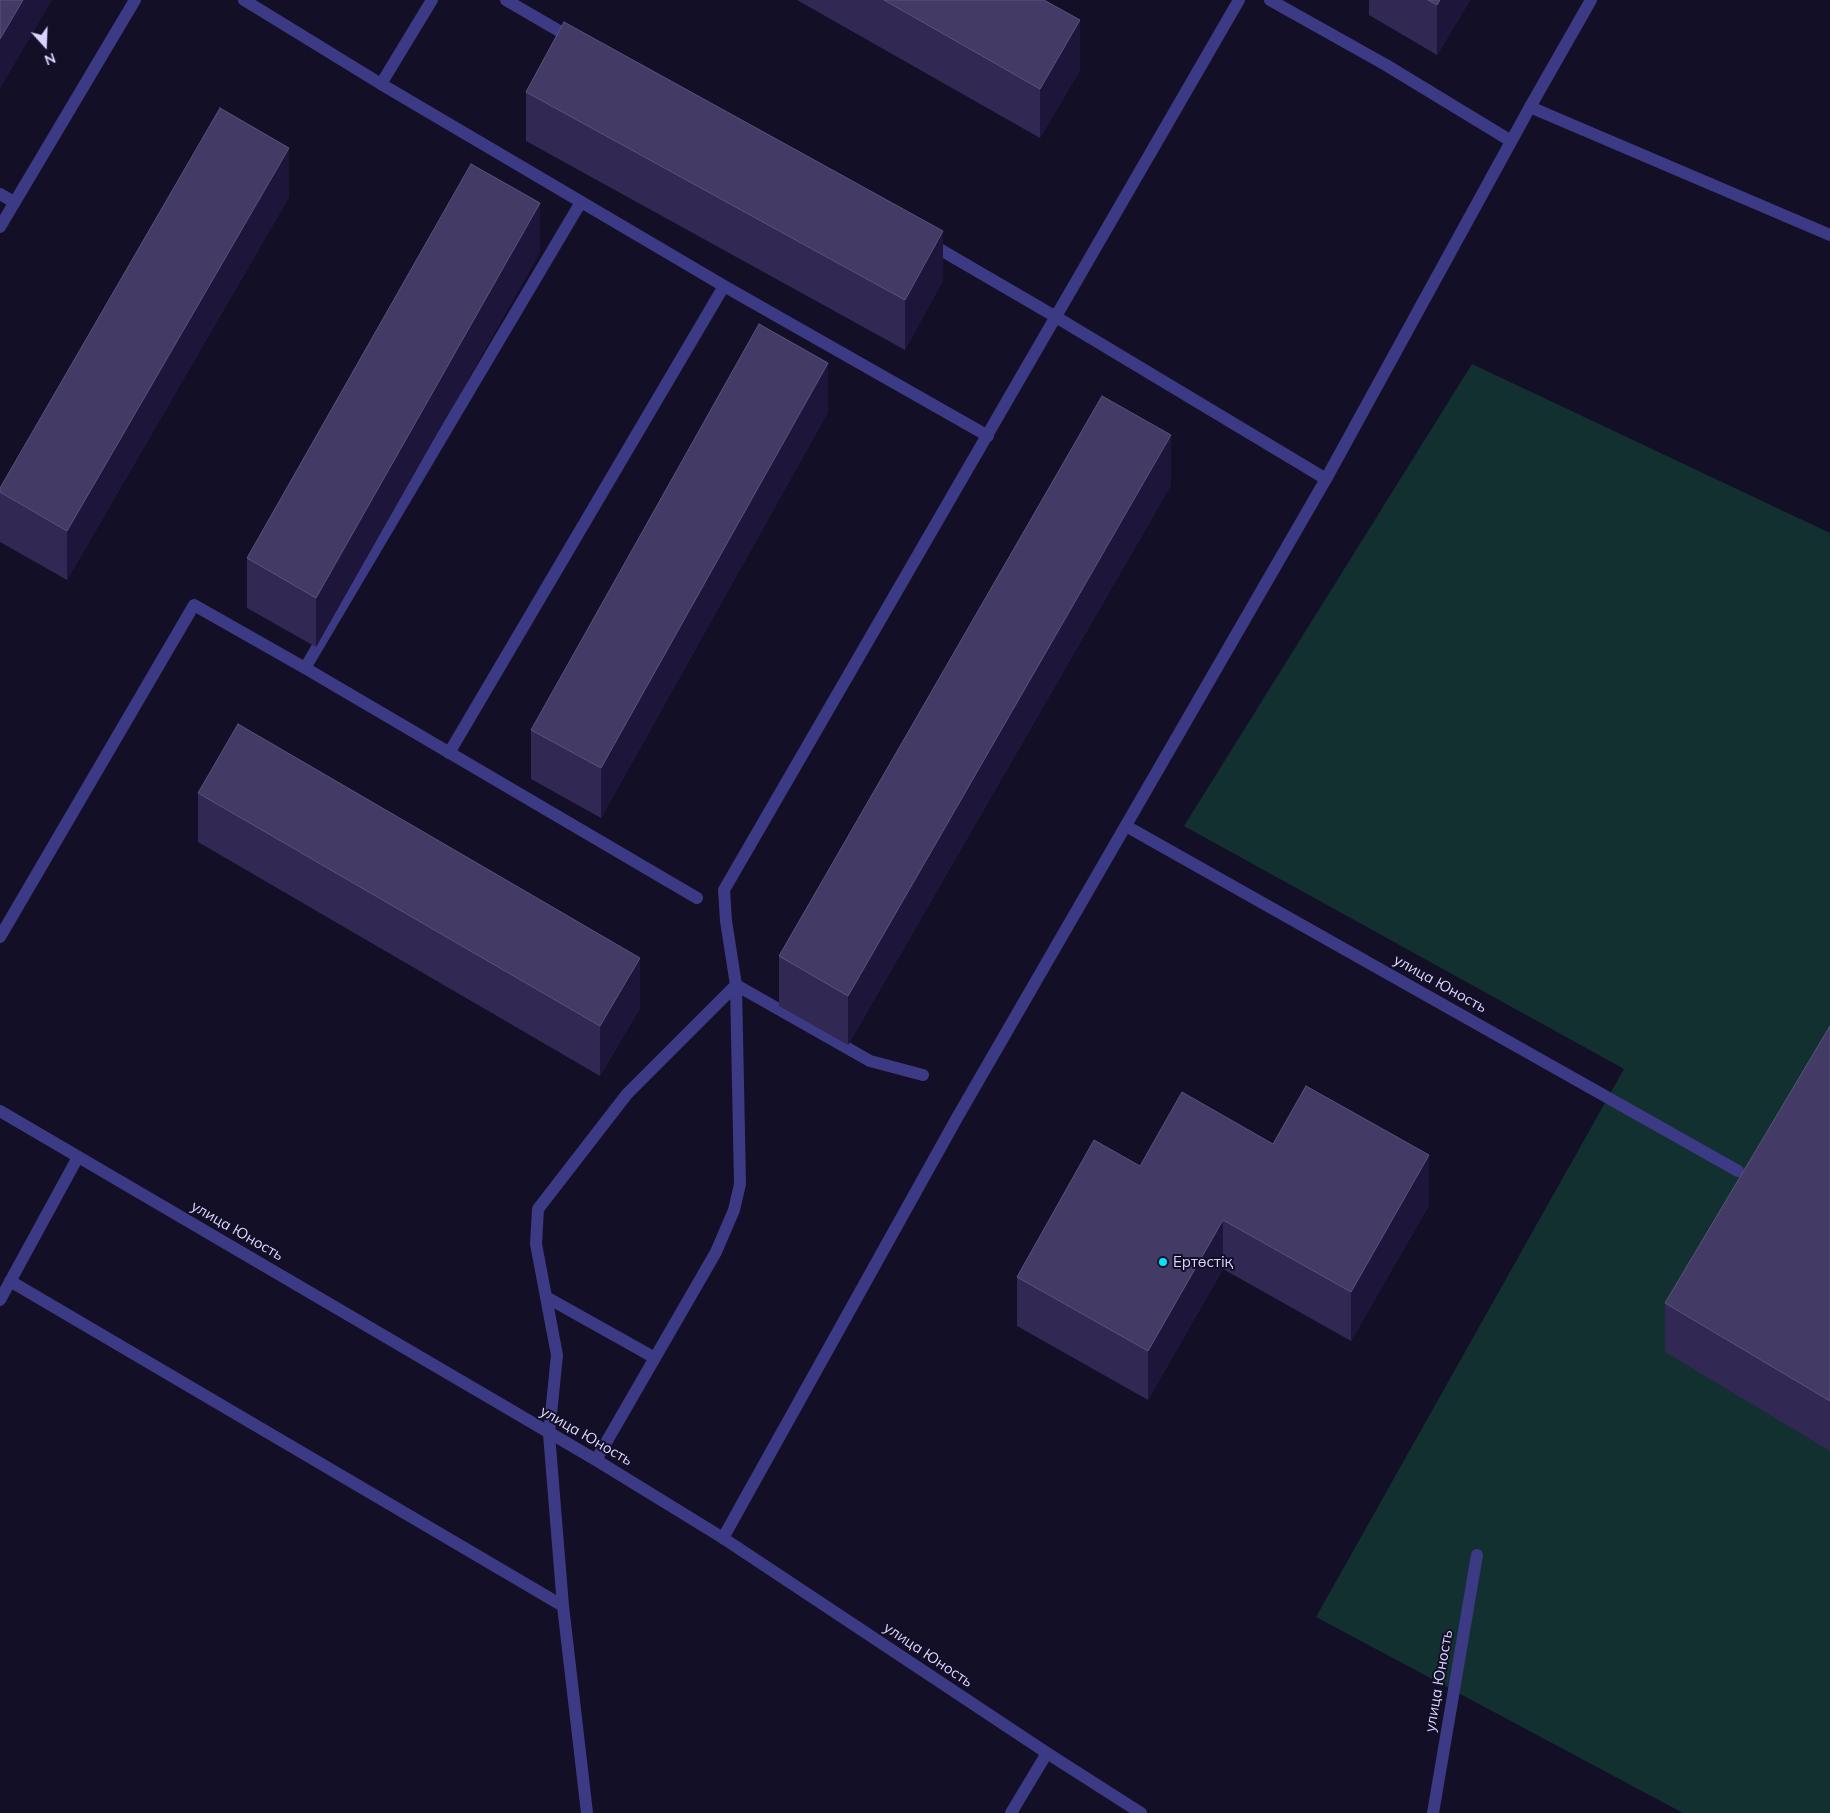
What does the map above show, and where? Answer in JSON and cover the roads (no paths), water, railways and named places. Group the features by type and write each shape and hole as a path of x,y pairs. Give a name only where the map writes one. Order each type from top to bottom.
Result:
{"street":[{"path":"0,227 135,0"},
{"path":"244,0 381,84 724,286 988,436"},
{"path":"381,84 432,0"},
{"path":"506,0 584,44"},
{"path":"596,1460 716,1252 734,1210 738,1193 740,1184 736,984 726,921 724,890 1239,0"},
{"path":"723,1538 958,1116 1326,479 1511,141 1591,0"},
{"path":"1279,2 1511,141"},
{"path":"1530,107 1830,234"},
{"path":"0,194 14,202"},
{"path":"305,668 581,202"},
{"path":"918,238 1056,317 1326,479"},
{"path":"449,753 724,286"},
{"path":"0,937 194,605 697,898"},
{"name":"улица Юность","path":"1126,826 1738,1171"},
{"path":"736,984 870,1061 923,1075"},
{"path":"587,1813 563,1606 549,1434 557,1355 536,1244 538,1209 627,1094 736,984"},
{"name":"улица Юность","path":"0,1111 596,1460 723,1538 1047,1753 1141,1813"},
{"path":"0,1300 78,1157"},
{"path":"10,1281 563,1606"},
{"path":"546,1297 655,1358"},
{"name":"улица Юность","path":"1433,1813 1477,1555"},
{"path":"1011,1813 1047,1753"}],"place":[{"name":"Ертөстіқ","path":"1163,1262"}]}
